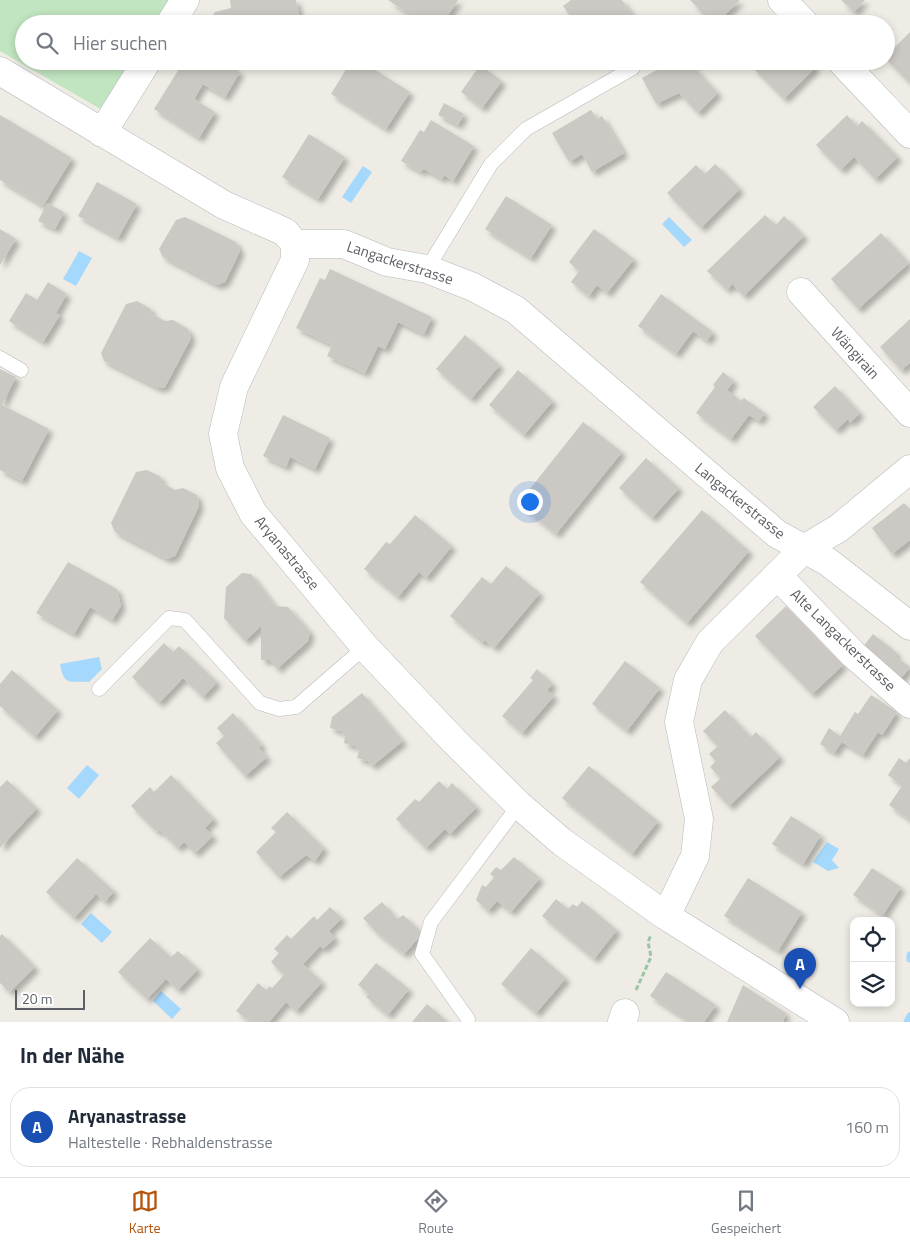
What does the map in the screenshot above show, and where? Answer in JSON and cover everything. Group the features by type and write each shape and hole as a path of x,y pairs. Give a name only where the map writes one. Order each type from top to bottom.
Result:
{"street":[{"path":"176,15 185,0"},
{"path":"782,0 796,15"},
{"path":"102,133 141,70"},
{"path":"850,70 910,134"},
{"path":"0,71 224,205 285,232 295,244"},
{"name":"Langackerstrasse","path":"295,244 344,244 387,262 427,269 473,288 516,310 777,534 828,562 910,626"},
{"name":"Aryanastrasse","path":"295,244 295,260 234,387 224,434 230,468 253,514 365,647 454,741 519,805 562,842 666,916 835,1022"},
{"name":"Wängirain","path":"801,292 910,413"},
{"path":"666,916 695,856 699,818 679,722 688,680 710,642 804,549 839,528 910,469"},
{"name":"Alte Langackerstrasse","path":"777,575 853,654 910,704"}],"lane":[{"path":"427,269 491,164 526,129 629,70"},
{"path":"0,358 21,370"},
{"path":"99,689 169,618 185,620 260,703 279,709 296,707 365,647"},
{"path":"468,1020 422,954 431,922 519,805"}],"path":[{"path":"623,1018 651,957 648,942 652,930 666,916"}],"green space":[{"path":"0,0 174,0 165,15 15,15 15,60 0,51"},
{"path":"33,70 129,70 104,111"}],"water":[{"path":"363,166 372,172 351,203 342,197"},
{"path":"669,217 692,240 684,247 662,224"},
{"path":"79,251 92,258 76,286 63,279"},
{"path":"99,657 102,669 89,682 72,682 63,676 60,664"},
{"path":"87,765 99,775 79,799 67,788"},
{"path":"827,842 839,849 832,860 839,868 828,871 813,862"},
{"path":"91,913 112,932 102,943 81,924"},
{"path":"161,991 181,1009 172,1019 153,1001"}],"building":[{"path":"230,0 296,0 299,15 213,15 215,12 231,8"},
{"path":"388,0 458,0 448,15 410,15"},
{"path":"571,0 622,0 633,15 570,15 563,6"},
{"path":"690,0 740,0 725,15 705,15"},
{"path":"841,0 865,0 854,12"},
{"path":"910,32 909,82 895,68 895,47"},
{"path":"178,70 237,70 240,72 225,97 203,84 194,99 215,112 199,138 154,109"},
{"path":"346,70 375,70 410,92 386,129 331,94"},
{"path":"476,70 487,70 502,81 482,108 461,92"},
{"path":"657,70 696,70 718,93 698,113 679,93 656,104 642,78"},
{"path":"755,70 813,70 784,99"},
{"path":"444,103 464,114 458,125 438,115"},
{"path":"591,110 597,119 602,116 624,153 592,172 582,154 569,162 552,133"},
{"path":"0,115 72,158 43,206 0,180"},
{"path":"847,115 857,126 862,121 898,157 875,179 854,157 841,170 816,145"},
{"path":"431,120 474,146 453,181 444,175 442,179 424,169 421,172 401,161 420,130 424,132"},
{"path":"309,134 345,157 318,199 282,177"},
{"path":"715,164 740,189 701,228 667,193 696,165 705,174"},
{"path":"97,182 137,204 118,238 78,216"},
{"path":"506,196 552,225 531,258 485,229"},
{"path":"47,203 64,212 55,229 38,221"},
{"path":"765,215 776,225 784,216 804,236 744,296 732,284 727,290 707,271"},
{"path":"185,217 236,242 240,251 225,282 217,285 163,257 159,249 176,220"},
{"path":"0,229 16,239 0,265"},
{"path":"594,229 634,259 607,293 597,285 589,296 571,282 579,271 569,262"},
{"path":"881,233 909,263 858,309 831,279"},
{"path":"330,269 432,317 424,334 398,322 385,349 378,346 365,373 327,356 332,345 296,328 320,278 325,280"},
{"path":"48,282 67,294 56,313 60,315 43,342 9,321 26,293 37,300"},
{"path":"661,294 713,332 707,341 693,331 676,354 638,326"},
{"path":"137,301 151,309 152,314 165,321 173,320 188,329 191,338 165,387 158,388 104,361 101,353 126,304"},
{"path":"910,319 910,363 901,370 880,347"},
{"path":"465,335 500,365 471,399 436,369"},
{"path":"0,369 16,377 2,405 49,429 22,481 0,470"},
{"path":"518,370 553,401 524,435 489,405"},
{"path":"723,372 734,381 727,390 741,401 744,398 765,413 759,421 749,415 731,439 696,413 715,387 713,385"},
{"path":"835,386 860,413 850,423 848,419 836,430 813,407"},
{"path":"283,415 330,438 315,469 290,457 286,467 263,456"},
{"path":"583,422 622,452 556,534 518,504"},
{"path":"646,458 679,488 652,518 619,488"},
{"path":"147,470 161,477 162,483 175,490 183,488 197,495 199,506 175,556 167,559 115,532 111,523 136,472"},
{"path":"904,503 910,509 910,540 892,554 872,528"},
{"path":"702,510 749,551 687,623 640,582"},
{"path":"415,515 452,546 426,578 419,572 398,597 364,569 386,542 390,544"},
{"path":"68,562 117,589 121,606 112,620 90,607 74,634 36,613"},
{"path":"506,566 540,593 494,648 485,640 482,643 450,616 482,577 491,584"},
{"path":"242,573 251,574 275,606 288,607 310,632 308,641 277,669 270,660 261,660 261,626 245,641 224,618 226,587"},
{"path":"786,606 843,665 812,694 755,636"},
{"path":"873,634 897,653 895,656 910,667 898,682 862,648"},
{"path":"164,643 173,652 179,646 217,682 203,697 183,678 159,703 132,677"},
{"path":"625,661 660,688 627,731 592,704"},
{"path":"537,669 553,684 547,690 554,696 522,733 502,716 533,680 530,678"},
{"path":"12,670 58,710 35,737 0,706 0,684"},
{"path":"362,693 403,741 372,766 368,761 357,758 359,751 355,746 344,743 345,736 341,731 330,728 332,717"},
{"path":"871,695 897,712 882,735 878,732 863,755 842,742 834,753 820,744 829,728 840,736 855,712 858,714"},
{"path":"725,710 751,737 756,732 780,757 729,806 711,787 721,778 710,767 716,761 709,754 718,746 703,731"},
{"path":"233,713 262,745 259,748 267,757 245,776 216,743 224,736 217,728"},
{"path":"899,758 906,763 910,758 910,820 889,805 902,786 888,775"},
{"path":"589,766 658,821 632,854 562,798"},
{"path":"171,775 214,819 205,828 213,836 195,853 184,842 178,848 159,830 157,832 131,806 150,787 154,792"},
{"path":"7,780 37,808 0,848 0,787"},
{"path":"439,781 447,789 452,783 477,807 450,834 445,829 426,848 396,819 415,799 419,802"},
{"path":"287,812 324,848 315,861 306,855 279,877 256,852 276,832 271,828"},
{"path":"791,816 821,835 803,864 772,844"},
{"path":"514,857 540,878 511,912 497,901 488,911 476,900 482,885 486,887 494,877 490,874 496,867 501,870"},
{"path":"77,858 114,891 105,902 96,894 74,918 46,892"},
{"path":"872,868 901,887 883,915 853,895"},
{"path":"748,878 802,912 778,951 724,916"},
{"path":"556,899 568,909 573,904 577,907 582,901 617,930 594,959 542,916"},
{"path":"382,902 397,919 403,915 423,933 404,954 377,933 363,918"},
{"path":"330,907 342,918 329,931 335,938 323,949 320,946 303,964 322,982 296,1011 286,1002 269,1022 251,1022 236,1011 258,983 266,990 270,986 272,988 284,975 271,962 279,953 274,949 287,935 291,939 314,916 317,920"},
{"path":"2,934 35,967 10,992 0,983 0,936"},
{"path":"150,938 171,957 178,951 198,969 178,990 166,979 147,999 118,972"},
{"path":"531,948 566,978 536,1013 501,984"},
{"path":"376,963 409,989 388,1015 366,997 369,994 358,985"},
{"path":"666,972 716,1005 704,1022 690,1022 650,996"},
{"path":"743,985 786,1013 783,1022 727,1022"},
{"path":"427,1004 448,1022 412,1022"}],"waterway":[{"path":"907,1022 910,1016"}],"place":[{"name":"Aryanastrasse","path":"800,989"}]}
